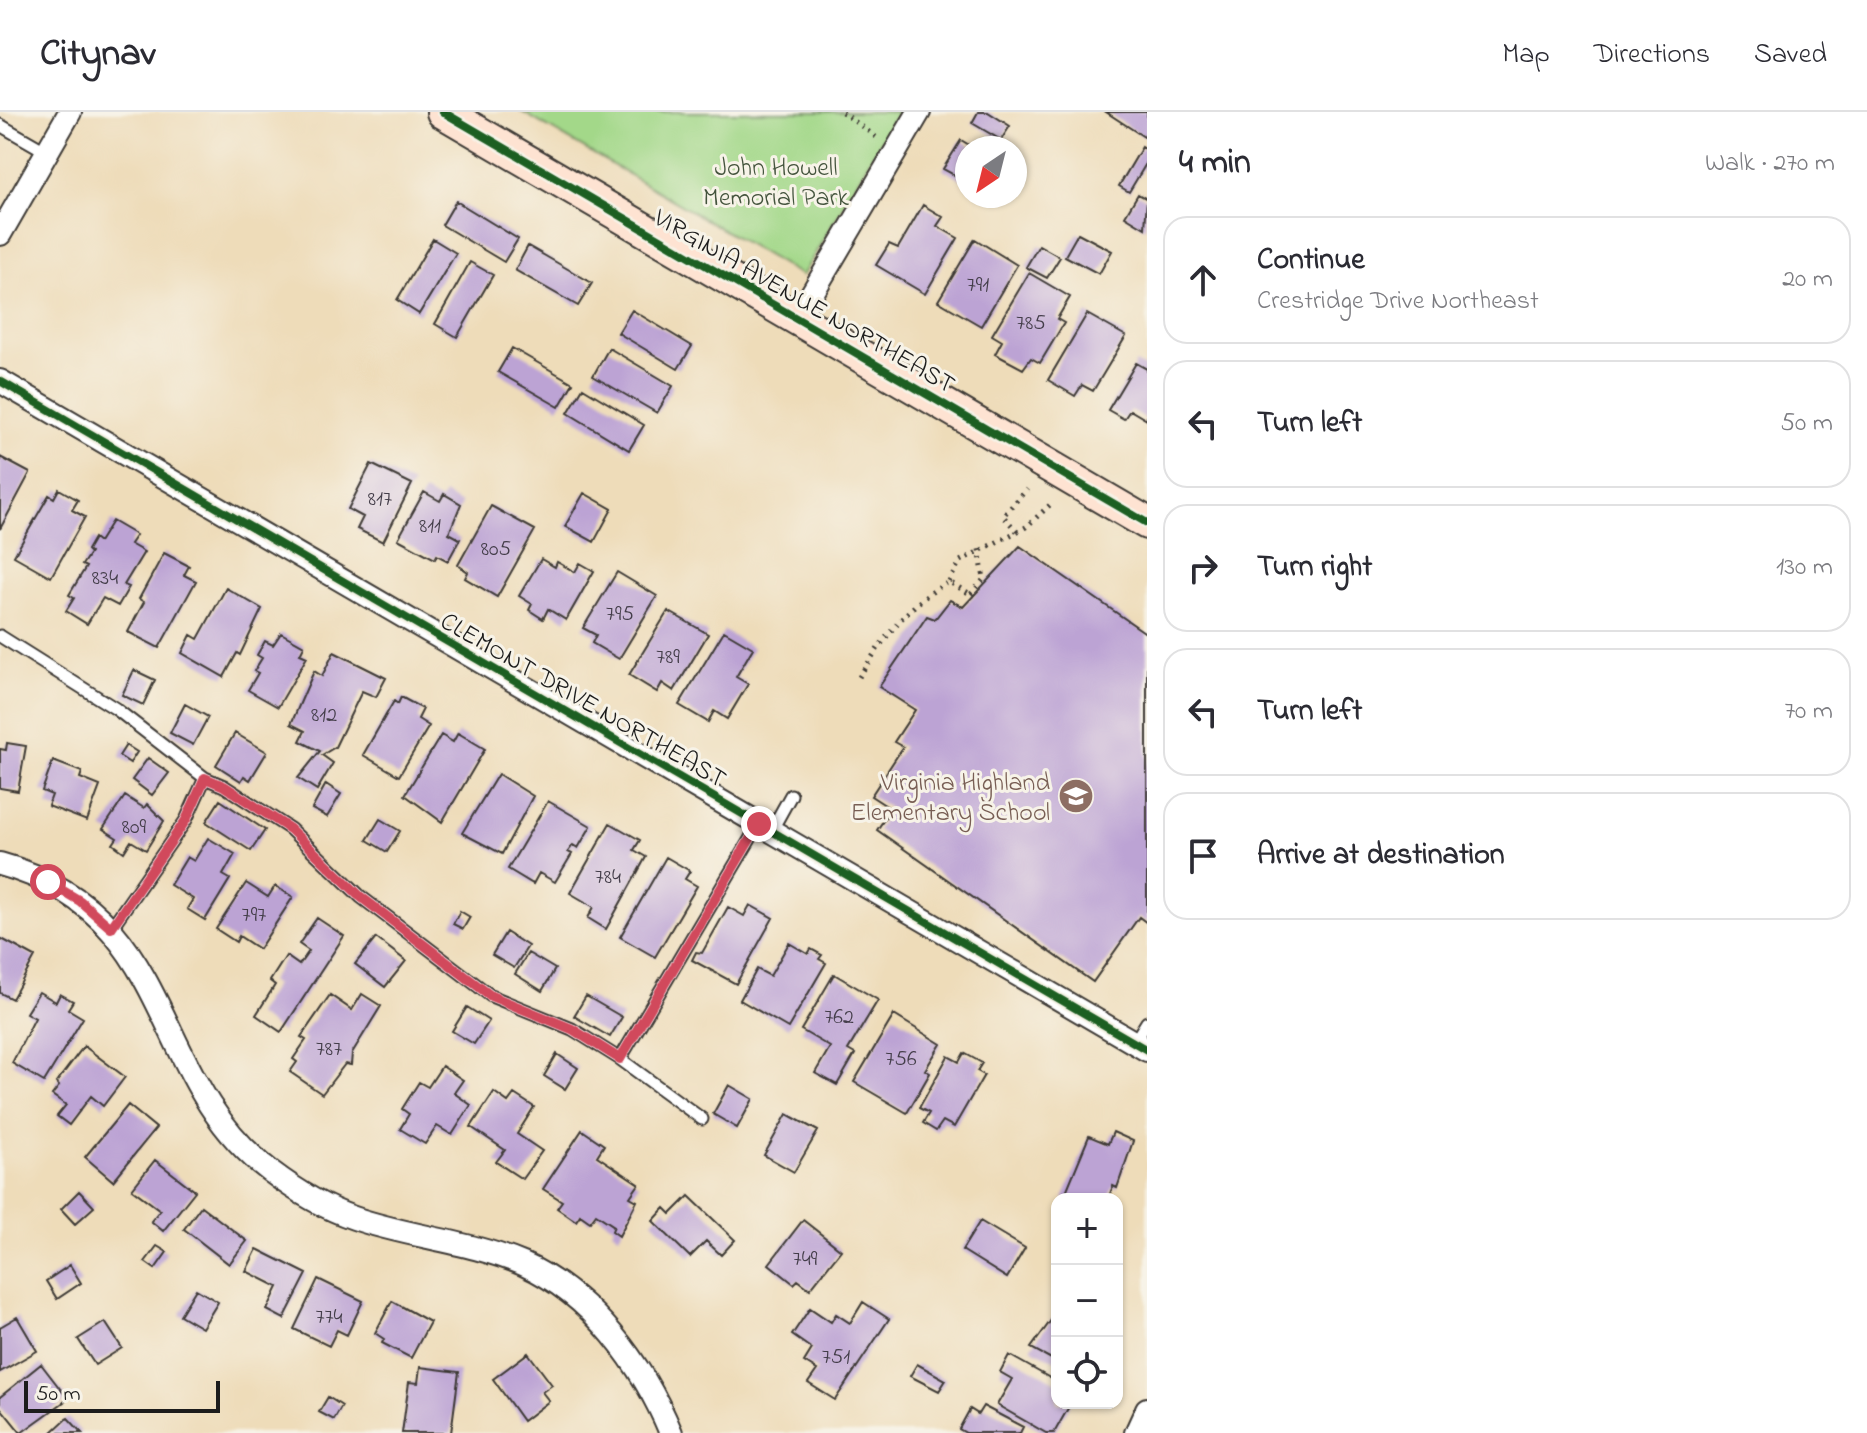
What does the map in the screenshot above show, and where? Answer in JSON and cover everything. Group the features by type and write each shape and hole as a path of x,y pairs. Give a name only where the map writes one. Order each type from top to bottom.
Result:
{"street":[{"path":"0,234 70,112"},
{"name":"VIRGINIA AVENUE NORTHEAST","path":"443,112 1147,523"},
{"path":"797,319 919,112"},
{"name":"CLEMONT DRIVE NORTHEAST","path":"0,381 1140,1046"},
{"path":"0,864 48,882 80,901 111,928 152,987 202,1095 230,1133 267,1169 306,1195 353,1218 492,1253 525,1265 572,1295 622,1346 642,1374 671,1433"},
{"path":"1136,1433 1147,1409"}],"lane":[{"path":"0,125 47,152"},
{"path":"0,636 116,709 205,778 224,786 290,829 361,897 491,996 572,1029 620,1059 702,1119"},
{"path":"111,928 186,820 205,778"},
{"path":"620,1059 765,827 791,795"},
{"path":"1140,1046 1147,1022"}],"path":[{"path":"842,112 897,148"},
{"path":"1017,531 1003,516 1027,489"},
{"path":"859,677 906,611 925,594 949,582 960,561 1017,531 1052,503"},
{"path":"949,582 973,595 984,579 979,549"}],"green space":[{"name":"John Howell Memorial Park","path":"522,112 898,112 802,276"}],"building":[{"path":"978,112 988,112 1010,126 1004,136 994,136 972,123"},
{"path":"1106,112 1147,112 1147,133 1144,137"},
{"path":"1142,147 1147,150 1147,162 1129,192 1119,186"},
{"path":"955,150 955,176 943,169"},
{"path":"1138,194 1147,199 1145,228 1125,216"},
{"path":"456,201 518,239 504,262 442,225"},
{"path":"923,205 943,217 937,226 958,238 925,294 876,265 889,244 898,248"},
{"path":"1078,233 1112,251 1099,274 1065,256"},
{"path":"433,239 456,253 419,314 397,300"},
{"path":"975,239 1017,265 981,326 938,301"},
{"path":"1039,245 1060,257 1047,278 1026,267"},
{"path":"528,246 592,283 578,306 515,270"},
{"path":"470,262 493,275 457,337 435,324"},
{"path":"1029,273 1070,297 1057,319 1064,323 1040,363 1031,358 1023,369 995,354 1002,341 992,335"},
{"path":"632,310 692,346 678,369 618,333"},
{"path":"1087,314 1126,336 1093,391 1082,385 1075,396 1048,380"},
{"path":"512,348 573,383 559,407 498,372"},
{"path":"609,348 673,386 657,413 593,376"},
{"path":"1136,363 1147,369 1147,420 1130,410 1124,419 1108,410"},
{"path":"583,388 644,425 629,450 568,413"},
{"path":"0,457 30,473 0,529"},
{"path":"371,464 412,484 383,542 357,529 363,517 348,509"},
{"path":"59,489 78,500 72,510 85,517 51,577 14,556 49,495 54,498"},
{"path":"424,492 440,501 444,494 461,504 449,533 460,539 448,561 437,555 435,559 398,539"},
{"path":"584,493 612,509 594,542 565,526"},
{"path":"491,506 535,530 497,597 465,578 468,572 458,565"},
{"path":"112,521 136,535 130,544 144,552 124,585 129,587 118,606 103,598 87,624 66,611 74,598 69,595 86,567 82,565 90,553 87,550 94,538 99,542"},
{"path":"1020,546 1147,634 1147,923 1139,917 1093,982 877,830 891,809 871,796 903,747 894,742 915,710 879,687 927,616 935,619 950,600 963,607"},
{"path":"164,553 189,566 184,575 196,581 159,648 128,632 144,602 139,599"},
{"path":"541,559 555,567 557,562 575,572 580,563 594,571 566,620 548,609 543,619 529,610 532,604 519,596"},
{"path":"617,572 657,596 619,659 592,643 596,635 583,628"},
{"path":"226,588 262,609 240,655 237,653 224,677 182,653 191,635 198,639"},
{"path":"668,611 708,634 674,691 662,683 657,692 629,675"},
{"path":"724,631 753,648 736,677 748,684 727,719 714,711 708,722 679,705"},
{"path":"281,633 304,646 300,654 307,657 278,707 248,690 258,673 254,671 262,658 257,655 265,641 273,645"},
{"path":"334,652 386,678 376,697 362,691 335,747 322,755 333,763 317,790 298,778 320,751 300,741 305,731 291,724 314,671 322,676"},
{"path":"134,670 155,680 143,705 122,695"},
{"path":"401,697 423,709 418,719 429,726 399,776 363,755 394,701 398,704"},
{"path":"185,704 208,717 193,745 170,733"},
{"path":"235,733 267,752 250,780 244,776 241,781 216,765"},
{"path":"458,733 485,749 442,822 405,795 441,735 453,742"},
{"path":"7,743 26,746 18,791 0,788 0,749 6,750"},
{"path":"126,745 137,752 130,763 119,756"},
{"path":"148,758 169,773 152,795 132,780"},
{"path":"53,761 82,772 80,778 100,786 87,821 48,806 52,795 42,791"},
{"path":"498,774 533,796 502,854 462,833"},
{"path":"326,784 341,794 327,817 312,809"},
{"path":"125,796 144,808 147,804 164,821 146,850 131,841 124,852 113,844 117,838 103,829"},
{"path":"220,800 265,830 251,851 206,822"},
{"path":"548,801 591,826 578,848 573,845 568,852 572,854 555,882 539,873 533,884 508,869"},
{"path":"380,819 400,831 387,852 367,840"},
{"path":"610,823 640,840 634,850 646,857 606,929 588,918 594,907 570,893"},
{"path":"208,838 235,854 223,875 230,879 205,920 187,909 193,899 170,885 187,857 194,861"},
{"path":"666,857 690,871 685,879 697,886 655,957 620,937"},
{"path":"246,883 268,897 275,886 293,897 259,949 239,936 236,942 216,929"},
{"path":"750,905 773,918 736,984 692,960 696,952 702,953 728,907 744,916"},
{"path":"460,911 470,917 463,929 453,924"},
{"path":"317,918 344,936 281,1032 256,1015 275,985 270,981 286,956 299,965 309,951 299,944"},
{"path":"506,932 528,946 514,968 492,955"},
{"path":"0,938 35,957 12,999 0,993"},
{"path":"376,938 406,961 385,987 355,964"},
{"path":"789,943 808,954 811,949 822,955 819,959 826,963 788,1028 740,1000 757,969 770,976"},
{"path":"528,953 555,969 542,991 515,974"},
{"path":"834,974 878,1000 848,1050 855,1054 837,1085 815,1073 830,1047 801,1030"},
{"path":"39,992 56,1002 60,994 73,1001 68,1009 83,1018 44,1082 12,1063 35,1018 26,1013"},
{"path":"362,994 381,1006 352,1053 351,1065 345,1064 322,1094 290,1072 297,1062 293,1059 306,1040 301,1037 330,995 352,1010"},
{"path":"586,996 622,1017 610,1037 574,1016"},
{"path":"467,1007 489,1021 474,1044 452,1031"},
{"path":"894,1015 941,1044 925,1070 930,1073 907,1113 854,1082"},
{"path":"84,1046 125,1077 103,1106 91,1096 69,1125 57,1116 66,1105 52,1095 59,1086 56,1083"},
{"path":"964,1053 982,1063 977,1071 984,1075 954,1127 943,1121 936,1131 923,1123 929,1113 919,1108 948,1056 959,1062"},
{"path":"557,1054 578,1068 565,1089 544,1076"},
{"path":"442,1066 463,1080 454,1093 471,1105 452,1135 437,1126 425,1144 400,1129 409,1114 402,1109 419,1082 428,1087"},
{"path":"729,1085 753,1099 737,1128 713,1114"},
{"path":"494,1092 508,1102 514,1094 534,1107 517,1134 542,1151 522,1179 496,1162 505,1150 471,1127"},
{"path":"128,1105 156,1128 113,1181 85,1157"},
{"path":"787,1114 818,1131 794,1172 764,1155"},
{"path":"582,1130 604,1145 597,1156 639,1184 630,1197 637,1201 619,1236 612,1231 614,1226 596,1214 590,1222 580,1215 576,1221 557,1208 562,1201 543,1189"},
{"path":"1113,1132 1133,1141 1117,1188 1113,1186 1110,1193 1065,1193 1089,1136 1108,1144"},
{"path":"155,1160 195,1191 163,1231 151,1221 160,1210 132,1189"},
{"path":"79,1191 94,1207 75,1224 61,1209"},
{"path":"689,1196 735,1240 721,1255 706,1241 690,1257 653,1221 665,1208 671,1214"},
{"path":"201,1206 247,1241 229,1264 184,1229"},
{"path":"803,1220 841,1250 810,1289 798,1280 794,1284 769,1264"},
{"path":"980,1221 1025,1248 1007,1278 962,1250"},
{"path":"157,1246 167,1252 155,1269 145,1262"},
{"path":"257,1249 307,1274 284,1319 267,1310 278,1287 246,1271"},
{"path":"70,1265 81,1283 57,1299 46,1281"},
{"path":"318,1279 363,1301 347,1335 337,1330 329,1346 294,1329"},
{"path":"196,1289 218,1302 202,1328 180,1315"},
{"path":"392,1301 430,1322 411,1358 382,1343 384,1339 375,1333"},
{"path":"863,1302 889,1319 835,1400 808,1383 817,1370 804,1362 812,1349 792,1335 810,1308 831,1322 836,1314 850,1323"},
{"path":"17,1317 37,1351 0,1372 0,1327"},
{"path":"1051,1320 1051,1359 1031,1348"},
{"path":"105,1322 122,1348 95,1365 78,1339"},
{"path":"528,1353 552,1385 542,1392 549,1401 523,1421 493,1379"},
{"path":"1009,1355 1051,1379 1051,1409 1068,1409 1054,1433 1046,1433 997,1405 1012,1379 1000,1372"},
{"path":"41,1364 68,1399 21,1433 0,1407 0,1397"},
{"path":"917,1364 946,1380 939,1391 910,1376"},
{"path":"420,1367 459,1372 451,1433 402,1433 409,1382 418,1383"},
{"path":"328,1397 342,1406 334,1420 319,1412"},
{"path":"983,1406 1023,1427 1020,1433 966,1433 959,1429 970,1409 978,1414"},
{"path":"66,1419 82,1433 51,1433"}],"cycle path":[{"path":"443,112 1147,523"},
{"path":"0,381 1147,1050"}],"place":[{"name":"Virginia Highland Elementary School","path":"1076,796"}],"route":[{"path":"48,882 80,901 111,928 186,820 205,778 224,786 290,829 361,897 491,996 572,1029 620,1059 759,824"}]}
